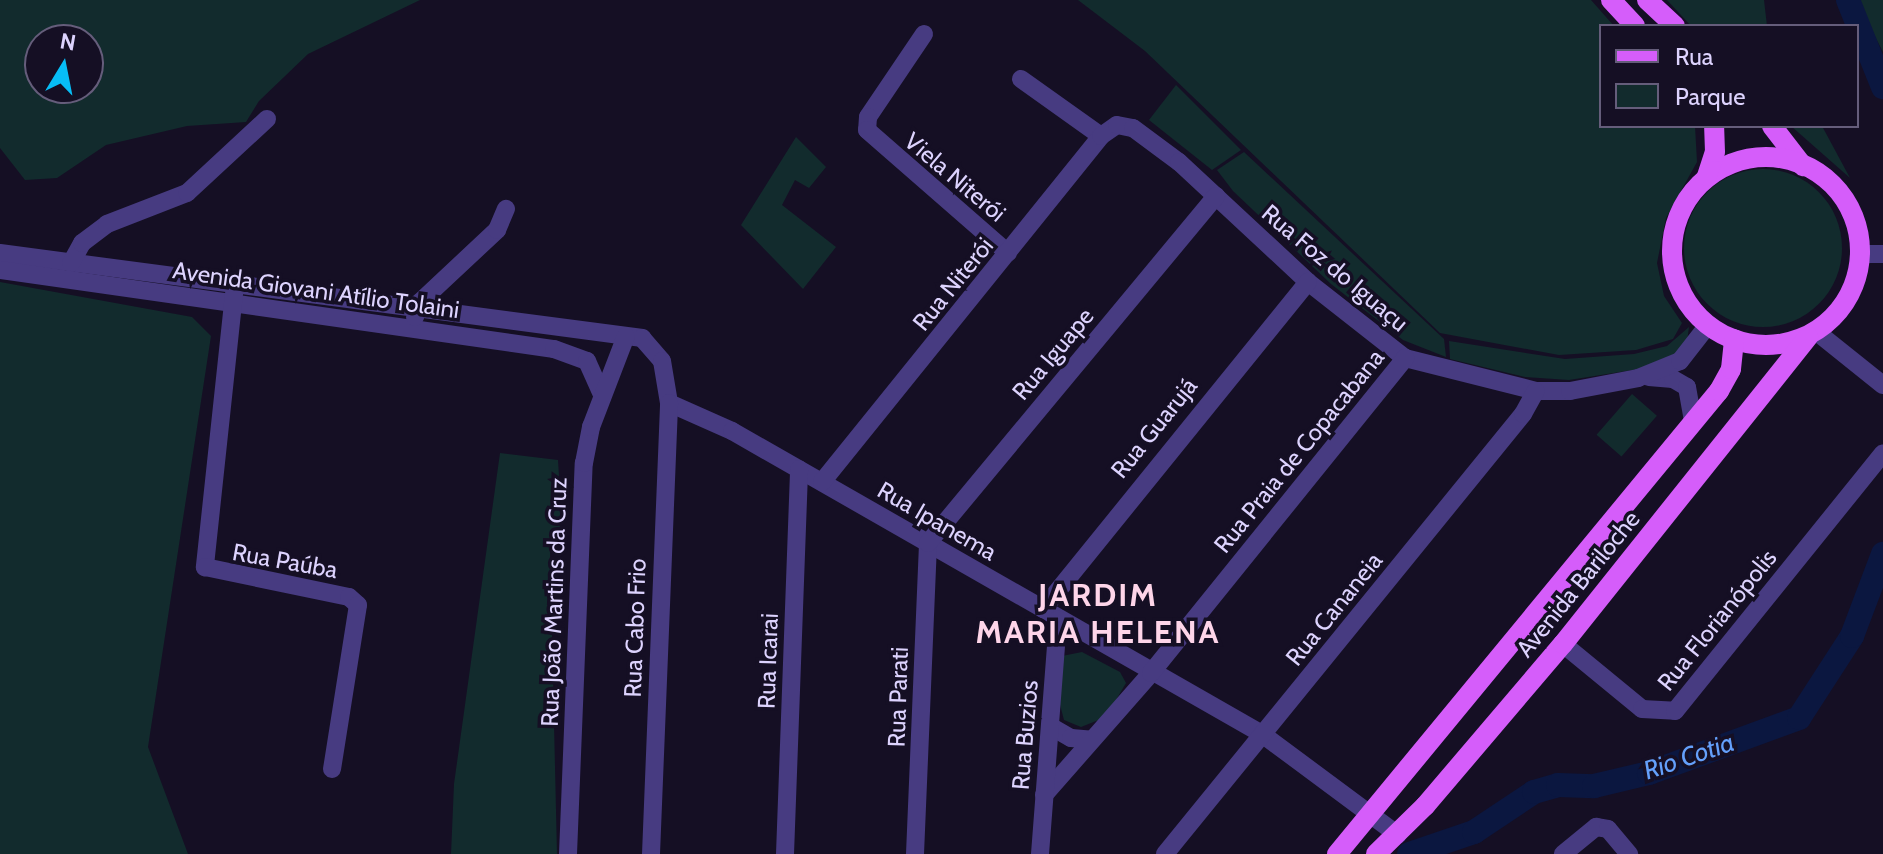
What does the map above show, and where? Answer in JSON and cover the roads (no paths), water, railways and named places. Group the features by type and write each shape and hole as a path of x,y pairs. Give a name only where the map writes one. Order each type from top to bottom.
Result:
{"main road":[{"path":"1611,0 1633,24"},
{"path":"1647,0 1673,24"},
{"path":"1707,176 1753,158 1803,166 1822,177 1850,211 1860,254 1855,284 1840,311 1813,335 1763,345 1734,339 1708,325 1690,308 1672,263 1678,215 1707,176 1715,152 1714,128"},
{"path":"1774,128 1803,166"},
{"name":"Avenida Bariloche","path":"1376,854 1398,835 1563,644 1813,335"},
{"name":"Avenida Bariloche","path":"1337,854 1726,380 1734,339"}],"street":[{"name":"Viela Niterói","path":"924,34 868,117 872,137 1008,253"},
{"path":"1021,79 1101,136"},
{"path":"71,263 82,243 107,224 187,193 267,119"},
{"name":"Rua Niterói","path":"822,482 1101,136 1109,127 1125,125"},
{"name":"Rua Foz do Iguaçu","path":"1125,125 1179,162 1308,282 1405,358 1536,391 1582,390 1638,378 1680,361 1708,325"},
{"name":"Rua Iguape","path":"928,543 1216,196"},
{"path":"415,318 488,241 506,209"},
{"name":"Avenida Giovani Atílio Tolaini","path":"0,253 71,263 234,294"},
{"path":"1860,254 1883,254"},
{"name":"Avenida Giovani Atílio Tolaini","path":"0,270 234,294 415,318 634,337"},
{"name":"Rua Guarujá","path":"1050,615 1308,282"},
{"name":"Rua Paúba","path":"234,294 205,567 349,597 358,605 332,769"},
{"name":"Avenida Giovani Atílio Tolaini","path":"415,318 574,353 594,371 602,394"},
{"path":"1813,335 1883,385"},
{"path":"634,337 662,361 669,403"},
{"name":"Rua João Martins da Cruz","path":"568,854 579,519 584,463 602,394 618,357 634,337"},
{"name":"Rua Praia de Copacabana","path":"1044,795 1151,673 1405,358"},
{"name":"Rua Foz do Iguaçu","path":"1638,378 1681,382 1691,395 1693,420"},
{"name":"Rua Cananeia","path":"1165,854 1523,414 1536,391"},
{"name":"Rua Ipanema","path":"669,403 799,469 1262,734 1398,835"},
{"name":"Rua Cabo Frio","path":"651,854 669,403"},
{"name":"Rua Florianópolis","path":"1563,644 1642,709 1675,711 1883,453"},
{"name":"Rua Icarai","path":"785,854 799,469"},
{"name":"Rua Parati","path":"915,854 928,543"},
{"name":"Rua Buzios","path":"1040,854 1050,726 1050,615"},
{"path":"1050,726 1071,738 1092,740"},
{"path":"1563,854 1596,827 1608,829 1629,854"}],"waterway":[{"name":"Rio Cotia","path":"1848,0 1858,24"},
{"name":"Rio Cotia","path":"1859,27 1883,87"},
{"name":"Rio Cotia","path":"1409,854 1474,832 1534,792 1558,785 1594,786 1649,773 1799,718 1852,636 1883,554"}],"district":[{"name":"JARDIM MARIA HELENA","path":"1098,614"}]}
